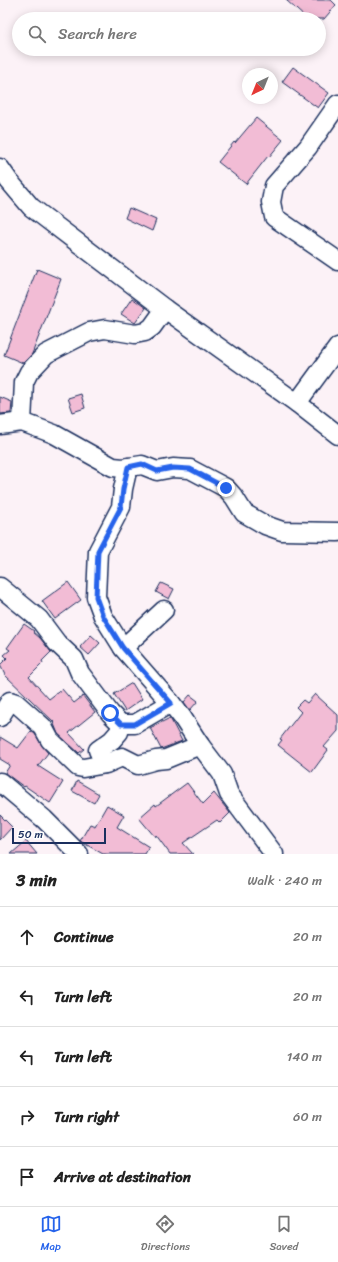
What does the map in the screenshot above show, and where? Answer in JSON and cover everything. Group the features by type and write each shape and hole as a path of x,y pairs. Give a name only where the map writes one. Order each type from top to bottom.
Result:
{"street":[{"path":"338,104 308,147 274,186 271,202 274,217 338,261"},
{"path":"0,168 8,181 31,207 165,308 298,403 338,435"},
{"path":"22,422 24,382 28,372 46,354 89,332 105,329 135,334 145,332 152,327 165,308"},
{"path":"298,403 338,347"},
{"path":"0,425 22,422 54,434 114,467 128,467 142,464 157,471 173,468 190,469 226,488 234,497 244,513 265,525 282,531 338,532"},
{"path":"128,467 121,507 98,551 96,597 103,616 123,648 171,703 222,774 229,794 274,854"},
{"path":"0,587 39,619 57,643 74,659 80,673 110,713 121,724 135,724 171,703"},
{"path":"123,648 164,610"},
{"path":"0,717 10,701 16,703 43,727 50,740 74,765 83,768 104,764 122,757 138,765 166,759 200,745"},
{"path":"104,764 98,750 112,740 118,732 121,724"},
{"path":"0,782 44,819 79,854"}],"building":[{"path":"286,0 331,0 336,5 326,17 326,12 299,12"},
{"path":"293,67 329,93 318,108 282,82"},
{"path":"256,118 283,140 246,184 218,162"},
{"path":"129,208 156,220 152,231 125,218"},
{"path":"37,269 61,279 32,354 23,363 4,355"},
{"path":"132,298 146,308 135,323 121,314"},
{"path":"81,394 85,408 73,412 68,398"},
{"path":"0,397 12,402 11,413 0,414"},
{"path":"68,582 81,600 55,619 42,601"},
{"path":"161,583 174,589 169,599 156,592"},
{"path":"24,624 34,631 33,632 51,652 42,661 43,663 29,677 49,699 62,689 74,703 83,696 95,712 69,733 84,749 79,753 58,734 54,724 55,723 5,675 0,665 7,658 4,655 10,650 7,648"},
{"path":"91,635 100,643 89,655 80,647"},
{"path":"132,683 142,699 125,711 114,694"},
{"path":"315,694 338,715 338,731 324,747 328,750 312,772 278,745 282,740 280,739 301,712 296,707 303,700 307,703"},
{"path":"190,695 198,701 190,710 184,702"},
{"path":"170,718 182,741 161,749 150,728"},
{"path":"31,731 35,734 48,753 38,766 63,782 50,803 5,773 10,765 0,759 0,737 18,748"},
{"path":"77,781 99,794 94,803 72,791"},
{"path":"187,783 203,804 214,793 230,813 220,823 217,820 183,843 193,854 170,854 156,835 155,837 139,818 155,804 156,806"},
{"path":"107,805 124,815 117,827 149,847 145,854 103,854 80,841 90,824 95,826"},
{"path":"0,815 12,827 0,840"},
{"path":"26,841 37,854 11,854"}],"route":[{"path":"110,713 121,724 135,724 171,703 123,648 103,616 96,597 98,551 121,507 128,467 142,464 157,471 173,468 190,469 226,488"}]}
